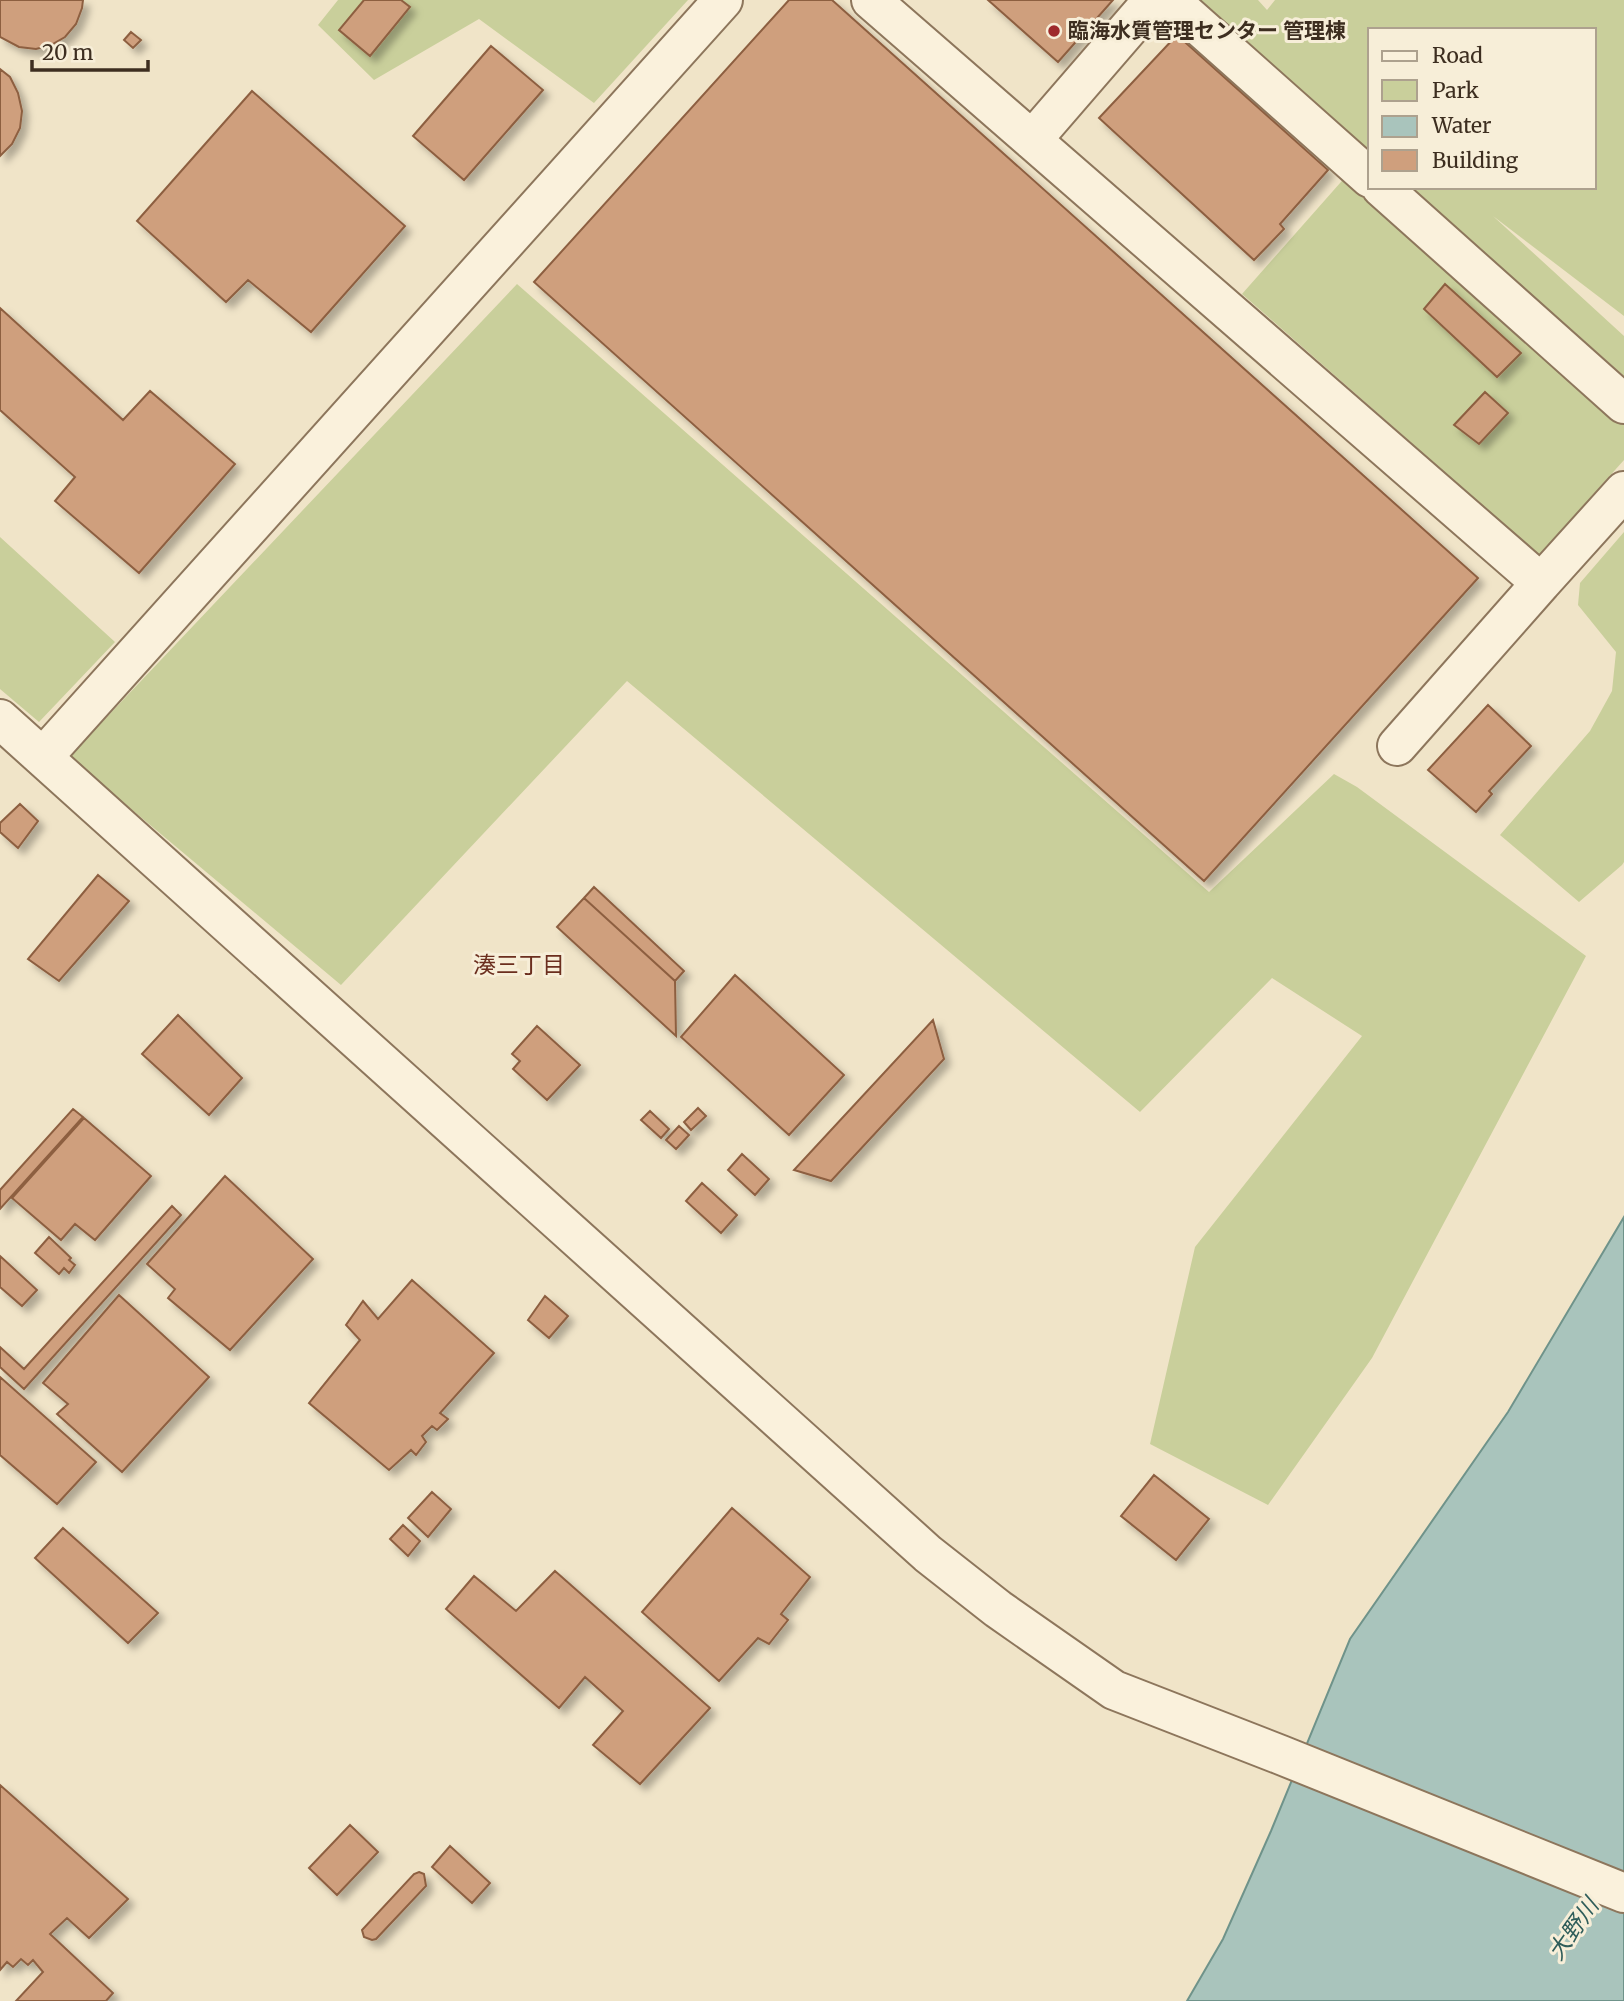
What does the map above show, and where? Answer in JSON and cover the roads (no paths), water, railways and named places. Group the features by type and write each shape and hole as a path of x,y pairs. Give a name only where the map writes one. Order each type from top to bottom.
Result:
{"street":[{"path":"43,757 723,0"},
{"path":"871,0 1541,583"},
{"path":"1032,140 1153,0"},
{"path":"1170,0 1368,176"},
{"path":"1383,189 1624,404"},
{"path":"1397,746 1624,491"},
{"path":"0,719 928,1554 998,1609 1114,1690 1624,1893"}],"water":[{"name":"大野川","path":"1624,1217 1624,2001 1187,2001 1223,1939 1350,1639 1508,1412"}],"place":[{"name":"臨海水質管理センター 管理棟","path":"1054,31"}],"district":[{"name":"湊三丁目","path":"519,965"}]}
